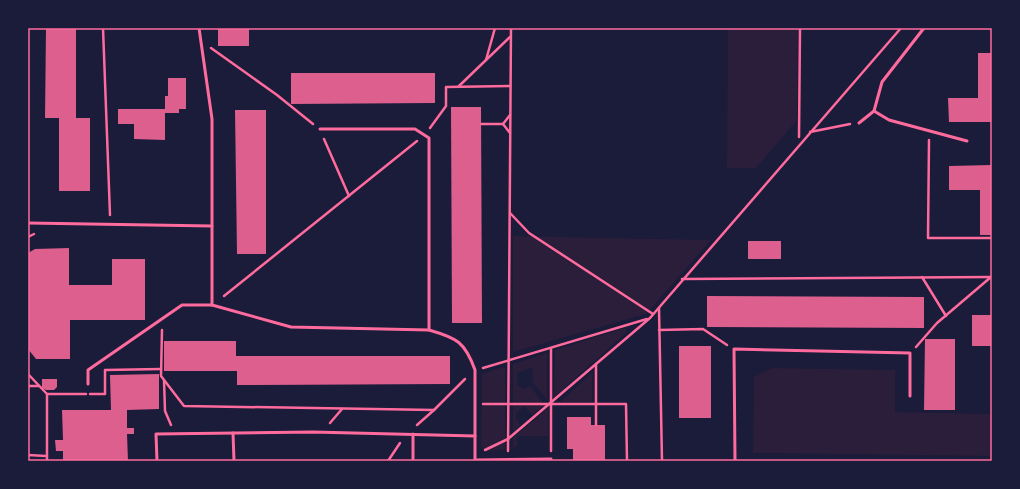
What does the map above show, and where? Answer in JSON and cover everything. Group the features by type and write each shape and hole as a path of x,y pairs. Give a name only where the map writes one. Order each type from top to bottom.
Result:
{"lane":[{"path":"199,28 212,119 212,305"},
{"path":"859,122 874,111 882,82 924,28"},
{"path":"874,111 889,120 967,141"},
{"path":"320,129 415,129 429,138 429,330"},
{"path":"28,223 212,226"},
{"path":"88,384 88,370 182,304 212,305 291,327 429,330 451,336 462,344 470,357 475,370 475,460 551,460"},
{"path":"735,461 734,349 910,353 910,396"},
{"path":"157,461 156,434 322,432 475,436"},
{"path":"233,433 234,461"},
{"path":"413,434 413,461"}],"path":[{"path":"103,28 111,224"},
{"path":"485,61 495,28"},
{"path":"508,460 510,28"},
{"path":"799,137 800,28"},
{"path":"475,455 508,439 650,318 682,279 901,28"},
{"path":"458,87 510,37"},
{"path":"200,39 278,95 320,129 349,196"},
{"path":"224,296 424,135 446,106 446,87 510,86"},
{"path":"503,124 510,115"},
{"path":"810,133 859,122"},
{"path":"481,124 503,124"},
{"path":"503,124 510,133"},
{"path":"929,131 928,238 992,238"},
{"path":"510,213 529,233 653,314"},
{"path":"28,237 34,234"},
{"path":"922,277 946,316"},
{"path":"682,279 992,277"},
{"path":"910,353 946,316 992,277"},
{"path":"659,306 662,461"},
{"path":"388,461 407,434 466,378 467,372 650,318"},
{"path":"162,329 161,376 184,406 434,410"},
{"path":"659,330 703,329 734,349"},
{"path":"551,348 551,460"},
{"path":"596,363 596,425"},
{"path":"28,374 47,394 105,394 105,370 161,370"},
{"path":"164,380 165,411 174,433"},
{"path":"88,384 88,394"},
{"path":"28,386 39,386"},
{"path":"47,394 47,461"},
{"path":"475,404 626,404 626,461"},
{"path":"322,432 343,408"},
{"path":"28,455 46,456"}],"shaded area":[{"path":"728,28 798,28 797,120 756,168 727,168"},
{"path":"513,236 711,240 646,314 513,352"},
{"path":"626,328 627,332 554,397 555,350"},
{"path":"547,353 547,400 533,382 532,367 517,373 517,385 524,389 530,386 544,405 532,415 524,406 516,413 516,419 520,425 513,432 513,364"},
{"path":"503,367 505,368 505,450 486,451 481,446 482,374"},
{"path":"772,368 895,370 895,412 992,414 992,456 753,453 754,377"},
{"path":"592,373 592,402 560,402"},
{"path":"548,408 548,436 517,436 517,446 513,448 513,438"}],"building":[{"path":"46,28 76,28 76,118 90,118 90,191 59,191 59,118 45,118"},
{"path":"218,28 249,28 249,46 218,46"},
{"path":"978,53 992,53 992,122 949,122 948,98 978,98"},
{"path":"291,73 435,73 435,103 291,104"},
{"path":"168,78 186,78 186,109 179,109 179,113 165,113 165,140 134,139 134,124 118,124 118,109 165,109 165,96 168,96"},
{"path":"451,107 481,107 482,323 452,323"},
{"path":"235,110 266,110 266,254 237,254"},
{"path":"992,165 992,235 980,235 980,190 949,190 949,166"},
{"path":"748,241 781,241 781,259 748,259"},
{"path":"69,248 69,285 112,285 112,259 145,259 145,320 70,320 70,359 36,359 28,349 28,253 35,249"},
{"path":"707,296 924,297 924,328 707,327"},
{"path":"972,315 992,315 992,346 972,346"},
{"path":"925,339 955,339 955,410 924,410"},
{"path":"164,341 236,341 236,356 450,356 450,384 237,385 237,371 164,371"},
{"path":"679,346 711,346 711,418 679,418"},
{"path":"159,374 159,409 127,410 127,428 134,428 134,434 127,434 128,461 63,461 63,451 56,451 55,440 63,440 62,410 111,410 110,375"},
{"path":"42,379 57,379 57,387 54,390 46,390 42,388"},
{"path":"567,417 591,417 591,425 605,425 605,461 573,461 573,449 567,449"}]}
